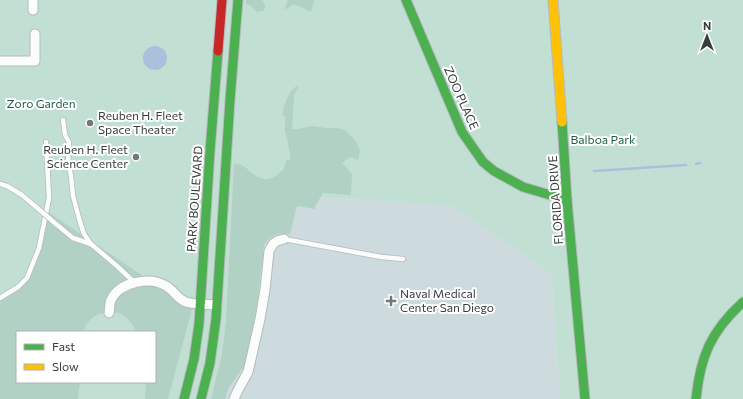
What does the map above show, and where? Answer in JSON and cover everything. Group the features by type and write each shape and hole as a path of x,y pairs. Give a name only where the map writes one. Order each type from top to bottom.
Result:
{"main road":[{"name":"PARK BOULEVARD","path":"184,399 194,359 199,324 210,151 222,0"},
{"path":"201,399 210,363 217,305 238,0"},
{"name":"ZOO PLACE","path":"406,0 462,132 483,162 494,171 524,187 567,200"},
{"name":"FLORIDA DRIVE","path":"553,0 567,200 585,399"},
{"path":"696,399 698,376 706,350 714,335 725,320 743,302"}],"street":[{"path":"33,0 33,10"},
{"path":"0,61 35,61 35,34"},
{"path":"234,399 248,372 260,319 269,251 273,244 284,239"},
{"path":"109,313 113,297 123,288 135,283 146,281 163,284 177,297 189,303 217,305"}],"lane":[{"path":"62,120 65,135 69,142 68,163 73,196 84,234 91,244 135,283"},
{"path":"0,298 18,287 27,278 38,248 49,198 46,142"},
{"path":"0,184 7,186 22,195 73,238 91,244"},
{"path":"284,239 381,257 403,259"}],"shaded area":[{"name":"Naval Medical Center San Diego","path":"238,196 309,197 416,203 453,207 551,274 560,399 212,399 226,328"}],"green space":[{"name":"Balboa Park","path":"0,0 743,0 743,399 560,399 551,274 453,207 416,203 309,197 238,196 226,328 212,399 0,399"},
{"path":"246,0 262,0 265,8 263,11 257,12 250,5 246,4"},
{"path":"288,0 314,0 311,12 294,4 284,10"},
{"path":"297,86 298,87 294,95 292,129 312,126 337,128 344,130 355,140 360,151 358,160 350,157 342,163 352,174 351,195 323,193 315,206 315,209 297,206 290,234 272,236 264,245 258,298 247,362 228,389 225,399 211,399 222,353 226,321 234,164 242,165 256,176 263,179 273,178 283,169 286,160 290,160 290,153 285,134 285,116 282,115 285,103 291,91"},
{"path":"45,210 192,309 168,399 145,399 146,383 156,383 156,331 135,331 127,318 122,314 114,312 96,315 87,323 83,331 16,331 16,383 80,383 78,399 0,399 0,296 27,278 37,252"}],"water":[{"path":"155,46 164,49 167,58 164,67 155,70 146,67 143,58 146,49"}],"waterway":[{"path":"696,164 700,163"},
{"path":"594,171 686,165"}],"traffic: fast":[{"path":"201,399 210,363 216,319 238,0"},
{"path":"406,0 462,132 483,162 494,171 523,187 567,200"},
{"path":"184,399 194,359 199,324 218,51"},
{"path":"562,122 567,200 585,399"},
{"path":"696,399 704,357 709,346 723,323 743,302"}],"traffic: slow":[{"path":"553,0 562,122"}],"traffic: jam":[{"path":"218,51 222,0"}],"place":[{"name":"Reuben H. Fleet Space Theater","path":"90,123"},
{"name":"Reuben H. Fleet Science Center","path":"136,157"},
{"name":"Naval Medical Center San Diego","path":"391,301"}],"park label":[{"name":"Zoro Garden","path":"41,104"}]}
